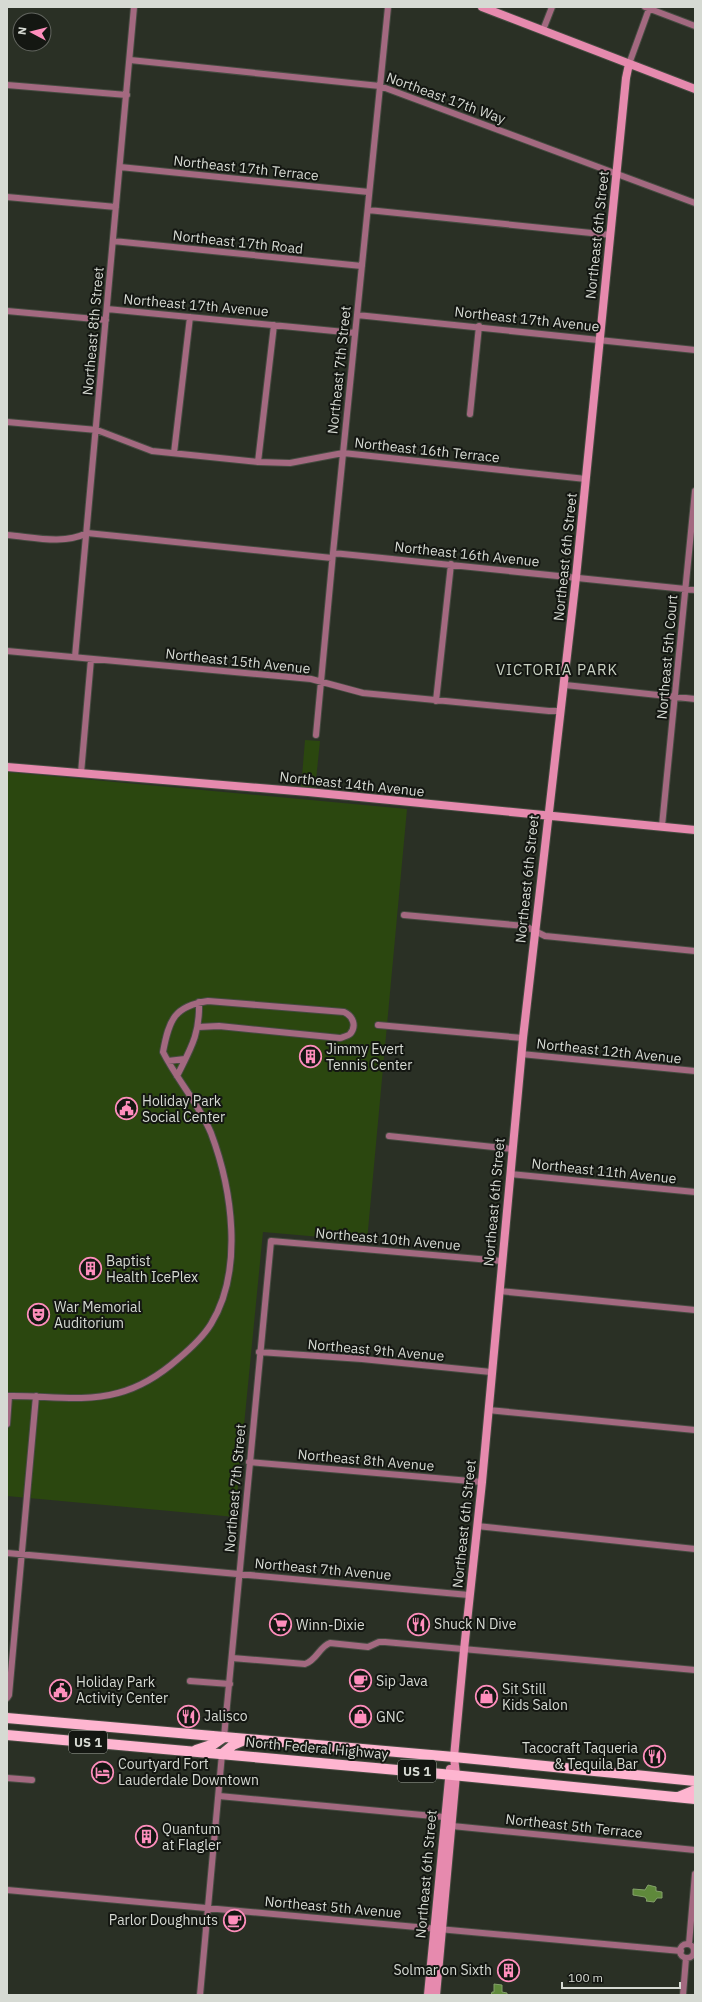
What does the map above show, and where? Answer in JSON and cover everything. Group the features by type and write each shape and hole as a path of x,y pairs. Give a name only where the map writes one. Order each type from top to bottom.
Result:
{"main road":[{"name":"North Federal Highway","path":"7,1718 454,1757 695,1781"},
{"name":"North Federal Highway","path":"7,1735 452,1775 695,1799"},
{"path":"193,1751 214,1744 224,1737"},
{"path":"222,1754 233,1746 247,1739"},
{"path":"676,1797 695,1790"}],"street":[{"name":"Northeast 8th Street","path":"75,657 97,430 134,7"},
{"name":"Northeast 7th Street","path":"316,735 354,333 388,7"},
{"path":"482,7 695,89"},
{"path":"543,30 552,7"},
{"path":"647,8 695,26"},
{"name":"Northeast 6th Street","path":"436,1995 444,1817 452,1775 469,1595 482,1482 521,1054 547,816 565,685 626,78 647,8"},
{"name":"Northeast 17th Way","path":"130,60 380,86 695,202"},
{"path":"7,85 127,95"},
{"name":"Northeast 17th Terrace","path":"120,168 369,192"},
{"path":"7,197 116,207"},
{"path":"368,210 611,234"},
{"name":"Northeast 17th Road","path":"113,241 362,266"},
{"name":"Northeast 17th Avenue","path":"107,309 274,324 354,333"},
{"name":"Northeast 17th Avenue","path":"7,311 106,320"},
{"name":"Northeast 17th Avenue","path":"356,315 479,326 695,350"},
{"path":"174,453 190,317"},
{"path":"258,462 274,324"},
{"path":"470,414 479,326"},
{"name":"Northeast 16th Terrace","path":"7,422 97,430 152,451 258,462 290,464 343,453 586,479"},
{"name":"Northeast 5th Court","path":"662,826 695,491"},
{"name":"Northeast 16th Avenue","path":"7,535 62,540 75,539 87,533 332,556 451,564 695,590"},
{"path":"436,701 451,564"},
{"name":"Northeast 15th Avenue","path":"7,651 310,679 363,693 436,701 561,711"},
{"path":"81,773 91,659"},
{"path":"565,685 695,699"},
{"name":"Northeast 14th Avenue","path":"7,767 308,792 695,830"},
{"path":"404,915 525,926 545,936 695,951"},
{"path":"7,1424 8,1396 36,1396 64,1399 95,1398 136,1387 165,1371 192,1348 211,1324 224,1295 230,1266 230,1205 224,1173 210,1132 163,1052 166,1035 174,1016 187,1005 208,1001 344,1012 350,1014 353,1020 353,1027 349,1034 340,1038 219,1026 198,1027"},
{"path":"177,1076 186,1060 198,1027 199,1002"},
{"name":"Northeast 12th Avenue","path":"378,1025 523,1038"},
{"name":"Northeast 12th Avenue","path":"521,1054 695,1071"},
{"path":"168,1060 186,1060"},
{"name":"Northeast 11th Avenue","path":"389,1136 512,1149"},
{"name":"Northeast 11th Avenue","path":"510,1174 695,1192"},
{"name":"Northeast 7th Street","path":"224,1737 259,1352 271,1241"},
{"name":"Northeast 10th Avenue","path":"271,1241 502,1261"},
{"path":"499,1291 695,1310"},
{"name":"Northeast 9th Avenue","path":"259,1352 362,1359 491,1372"},
{"path":"7,1698 9,1695 23,1554 36,1396"},
{"path":"488,1410 695,1430"},
{"name":"Northeast 8th Avenue","path":"249,1462 482,1482"},
{"path":"477,1526 695,1549"},
{"name":"Northeast 7th Avenue","path":"7,1553 469,1595"},
{"path":"232,1658 305,1664 315,1658 321,1649 330,1642 368,1647 385,1642 695,1670"},
{"path":"190,1681 230,1684"},
{"path":"200,1995 222,1754"},
{"name":"Northeast 6th Street","path":"428,1995 452,1826 452,1775"},
{"path":"7,1778 32,1780"},
{"path":"219,1796 444,1817"},
{"name":"Northeast 5th Terrace","path":"452,1826 695,1850"},
{"path":"688,1944 695,1874"},
{"name":"Northeast 5th Avenue","path":"7,1890 681,1950"},
{"path":"686,1958 682,1956 681,1950 683,1946 688,1944"},
{"path":"686,1958 691,1957 695,1953 693,1947 688,1944"},
{"path":"683,1995 686,1958"}],"shaded area":[{"path":"305,740 320,741 315,790 301,789"},
{"path":"7,772 407,809 367,1241 263,1232 235,1517 7,1496"},
{"path":"648,1885 656,1887 656,1891 662,1892 662,1898 657,1898 654,1902 646,1901 647,1900 645,1897 633,1895 633,1889 645,1890"},
{"path":"494,1984 502,1985 502,1992 507,1993 507,1995 491,1995 492,1992 494,1992"}],"place":[{"name":"Jimmy Evert Tennis Center","path":"310,1057"},
{"name":"Holiday Park Social Center","path":"127,1109"},
{"name":"Baptist Health IcePlex","path":"90,1269"},
{"name":"War Memorial Auditorium","path":"38,1315"},
{"name":"Shuck N Dive","path":"418,1624"},
{"name":"Winn-Dixie","path":"280,1625"},
{"name":"Sip Java","path":"360,1681"},
{"name":"Holiday Park Activity Center","path":"60,1690"},
{"name":"Sit Still Kids Salon","path":"487,1697"},
{"name":"Jalisco","path":"189,1716"},
{"name":"GNC","path":"360,1717"},
{"name":"Tacocraft Taqueria & Tequila Bar","path":"654,1756"},
{"name":"Courtyard Fort Lauderdale Downtown","path":"103,1772"},
{"name":"Quantum at Flagler","path":"147,1837"},
{"name":"Parlor Doughnuts","path":"234,1920"},
{"name":"Solmar on Sixth","path":"508,1970"}],"district":[{"name":"VICTORIA PARK","path":"557,669"}]}
